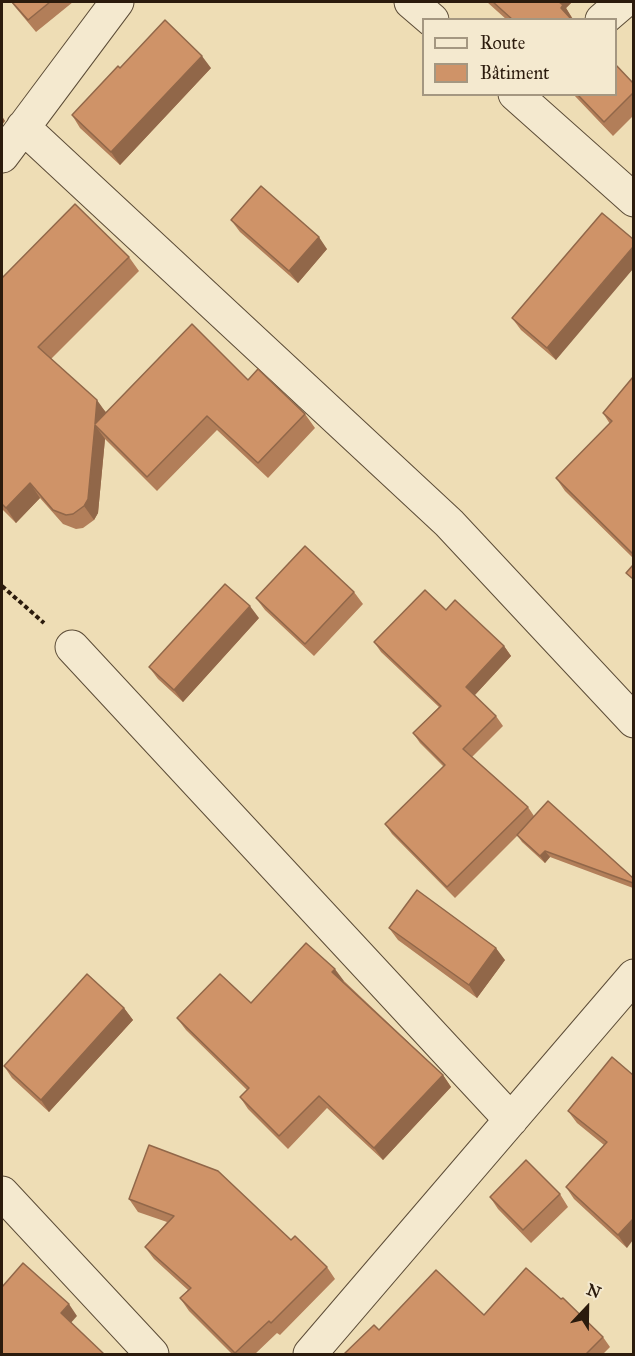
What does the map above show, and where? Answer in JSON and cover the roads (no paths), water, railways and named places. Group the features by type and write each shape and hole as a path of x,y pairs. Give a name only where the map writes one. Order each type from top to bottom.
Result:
{"street":[{"path":"2,156 117,2"},
{"path":"411,2 430,18"},
{"path":"604,18 623,2"},
{"path":"517,96 633,200"},
{"path":"23,127 449,523 633,721"},
{"path":"72,647 511,1120"},
{"path":"310,1354 633,976"},
{"path":"2,1193 152,1354"}]}
